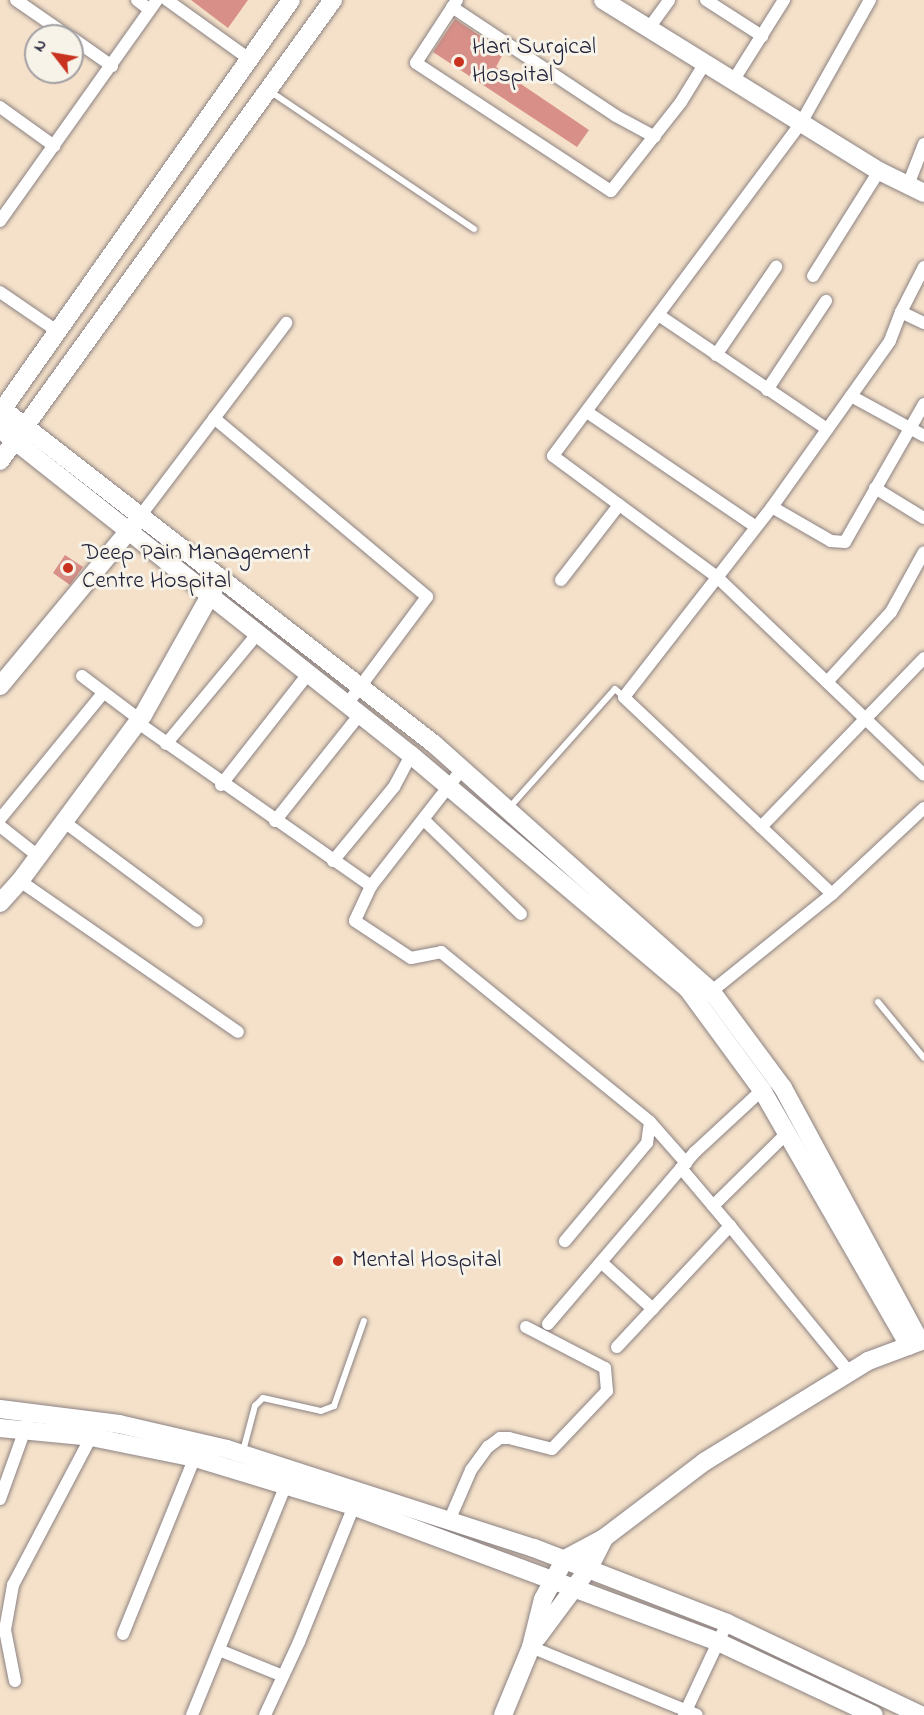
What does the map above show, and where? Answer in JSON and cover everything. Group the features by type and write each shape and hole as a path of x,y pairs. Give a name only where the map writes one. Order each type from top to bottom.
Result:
{"street":[{"path":"16,0 51,24"},
{"path":"0,221 154,5 137,0"},
{"path":"167,0 249,59"},
{"path":"291,0 1,409 22,432 135,523 210,594 706,996 917,1342"},
{"path":"0,461 333,0"},
{"path":"603,0 879,171 916,189 924,144"},
{"path":"649,28 669,0"},
{"path":"706,0 762,36"},
{"path":"733,81 784,0"},
{"path":"870,0 801,123 660,316 553,456 717,578 924,775"},
{"path":"655,137 616,116 454,3 416,63 611,191 655,137 705,63"},
{"path":"84,47 112,66"},
{"path":"0,107 54,146"},
{"path":"813,276 879,171"},
{"path":"716,355 776,267"},
{"path":"832,894 624,697 772,507 890,341 901,312 924,267"},
{"path":"0,292 57,331"},
{"path":"767,390 826,301"},
{"path":"901,312 924,323"},
{"path":"660,316 827,429"},
{"path":"0,686 135,523 286,323"},
{"path":"851,396 924,436"},
{"path":"772,507 831,541 845,542 924,404"},
{"path":"587,412 756,527"},
{"path":"214,418 427,597 362,686 354,709 275,821"},
{"path":"0,429 22,432"},
{"path":"875,488 924,518"},
{"path":"561,580 619,505"},
{"path":"135,523 220,578 362,686 509,808 706,996 783,1088 917,1342"},
{"path":"827,682 891,612 924,552"},
{"path":"0,903 20,881 138,721 220,578"},
{"path":"166,744 258,633"},
{"path":"761,827 924,658"},
{"path":"221,785 308,674"},
{"path":"82,676 221,785 370,886"},
{"path":"0,819 103,693"},
{"path":"333,861 394,787 411,755"},
{"path":"462,769 370,886 355,921 411,958 441,952 650,1122 713,1206 849,1372"},
{"path":"706,996 832,894 924,808"},
{"path":"424,820 521,914"},
{"path":"63,821 197,921"},
{"path":"0,826 38,856"},
{"path":"20,881 238,1032"},
{"path":"548,1324 683,1166 762,1090"},
{"path":"565,1241 647,1143 650,1122"},
{"path":"713,1206 788,1133"},
{"path":"617,1347 730,1226"},
{"path":"601,1263 652,1309"},
{"path":"449,1521 471,1470 488,1448 500,1438 509,1438 552,1449 560,1444 607,1391 606,1368 526,1327"},
{"path":"503,1715 531,1647 551,1578 565,1559 604,1538 704,1462 849,1372 917,1342"},
{"path":"0,1409 29,1413 198,1450 356,1499 551,1578 718,1642 874,1715"},
{"path":"0,1499 25,1432 29,1413"},
{"path":"0,1428 25,1432 94,1429"},
{"path":"15,1681 5,1630 13,1584 94,1429"},
{"path":"198,1450 242,1454 289,1477"},
{"path":"123,1634 198,1450"},
{"path":"192,1715 289,1477"},
{"path":"356,1499 449,1521 589,1568 727,1623 921,1715"},
{"path":"264,1715 283,1676 356,1499"},
{"path":"531,1647 589,1568 604,1538"},
{"path":"531,1647 689,1713 727,1623"},
{"path":"219,1650 283,1676"}],"lane":[{"path":"268,90 474,229"},
{"path":"509,808 615,689 624,697"},
{"path":"878,1002 924,1058"},
{"path":"242,1454 255,1406 263,1398 321,1412 334,1406 364,1321"}],"building":[{"path":"191,0 248,0 228,28"},
{"path":"455,19 504,52 496,67 589,130 577,147 433,52"},
{"path":"65,555 83,567 70,585 53,573"}],"place":[{"name":"Hari Surgical Hospital","path":"459,62"},
{"name":"Deep Pain Management Centre Hospital","path":"68,568"},
{"name":"Mental Hospital","path":"338,1261"}]}
